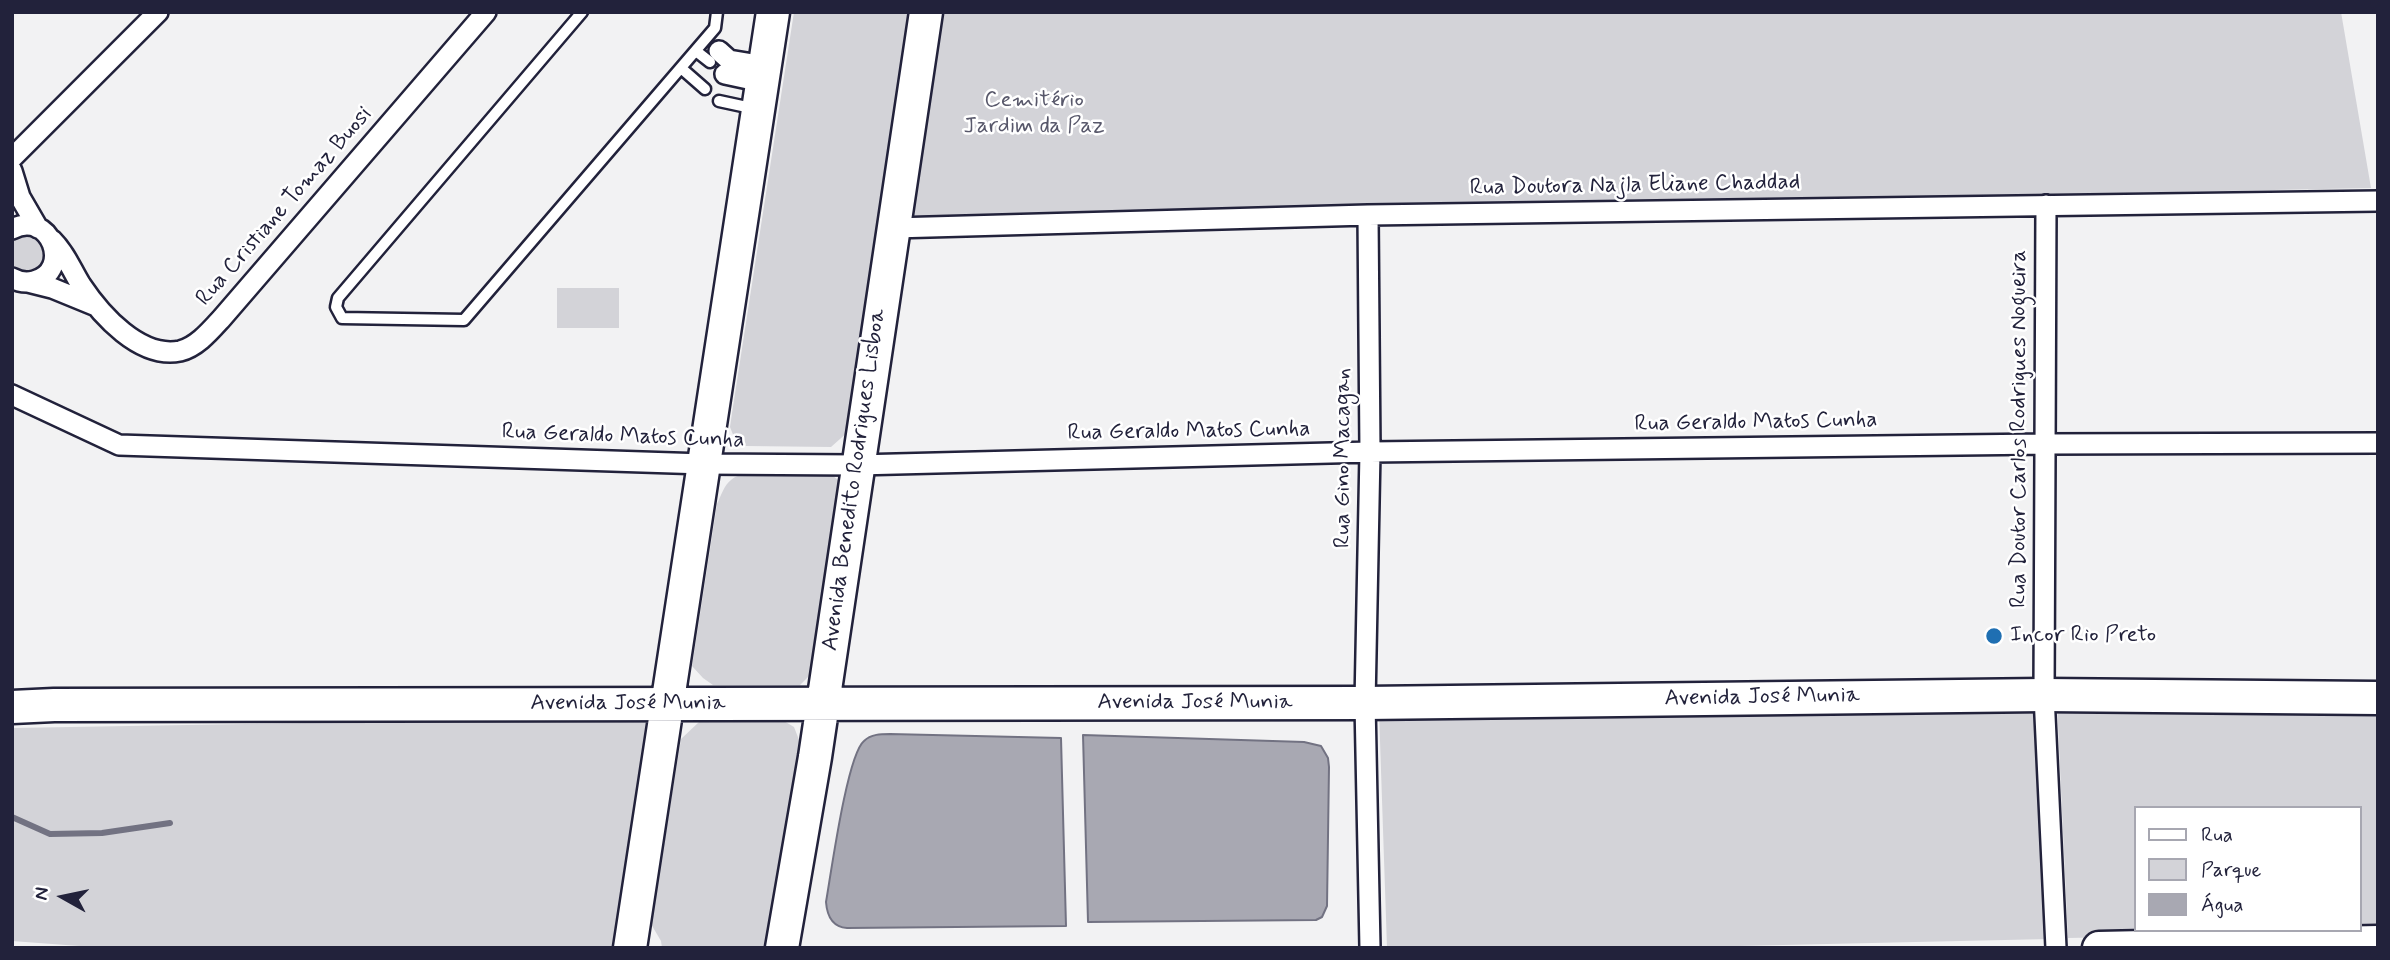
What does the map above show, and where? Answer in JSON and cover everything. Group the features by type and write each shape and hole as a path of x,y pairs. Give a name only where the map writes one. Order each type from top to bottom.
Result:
{"main road":[{"path":"630,948 773,12"},
{"name":"Avenida Benedito Rodrigues Lisboa","path":"782,948 815,757 926,12"},
{"name":"Avenida José Munia","path":"12,707 1364,703 2044,695 2378,698"},
{"path":"2099,948 2378,942"}],"street":[{"path":"12,158 158,12"},
{"name":"Rua Cristiane Tomaz Buosi","path":"12,171 20,197 45,234 63,251 80,284 97,307 134,341 160,352 181,351 199,341 222,318 486,12"},
{"path":"714,57 729,60 762,86"},
{"name":"Rua Doutora Najla Eliane Chaddad","path":"893,228 1368,215 2378,201"},
{"name":"Rua Doutor Carlos Rodrigues Nogueira","path":"2046,205 2044,695 2056,948"},
{"name":"Rua Gino Macagan","path":"1368,215 1370,452 1364,703 1370,948"},
{"path":"12,229 28,225 45,234 55,251 54,262 39,280 18,283"},
{"name":"Rua Cristiane Tomaz Buosi","path":"18,283 74,296 97,307"},
{"name":"Rua Geraldo Matos Cunha","path":"12,395 119,446 704,464 857,465 1370,452 2378,443"}],"lane":[{"path":"582,12 338,298 337,311 342,318 464,320 696,51"},
{"path":"714,57 717,12"},
{"path":"696,51 714,57"},
{"path":"696,51 714,57"},
{"path":"681,68 705,89"},
{"path":"719,101 762,86"}],"green space":[{"path":"794,12 916,12 849,431 831,447 746,446 736,442 730,427"},
{"name":"Cemitério Jardim da Paz","path":"944,12 2341,12 2371,188 913,218"},
{"path":"29,235 36,237 46,248 46,263 35,274 17,273 12,268 12,242"},
{"path":"557,288 619,288 619,328 557,328"},
{"path":"827,471 843,484 813,672 800,685 713,685 692,666 717,504 725,488 731,480 750,472"},
{"path":"2038,704 2049,939 1650,948 1387,948 1379,711"},
{"path":"2057,704 2378,715 2378,932 2068,938"},
{"path":"655,717 619,948 106,948 12,941 12,728"},
{"path":"784,721 794,727 803,750 773,935 765,948 662,948 651,924 681,739 699,722"}],"water":[{"path":"880,734 1061,738 1066,926 847,928 834,923 829,916 826,902 840,816 852,768 864,741"},
{"path":"1083,735 1304,742 1321,746 1328,758 1329,767 1327,906 1322,917 1316,920 1088,922"}],"waterway":[{"path":"12,817 50,834 102,833 170,823"}],"place":[{"name":"Incor Rio Preto","path":"1994,636"}]}
